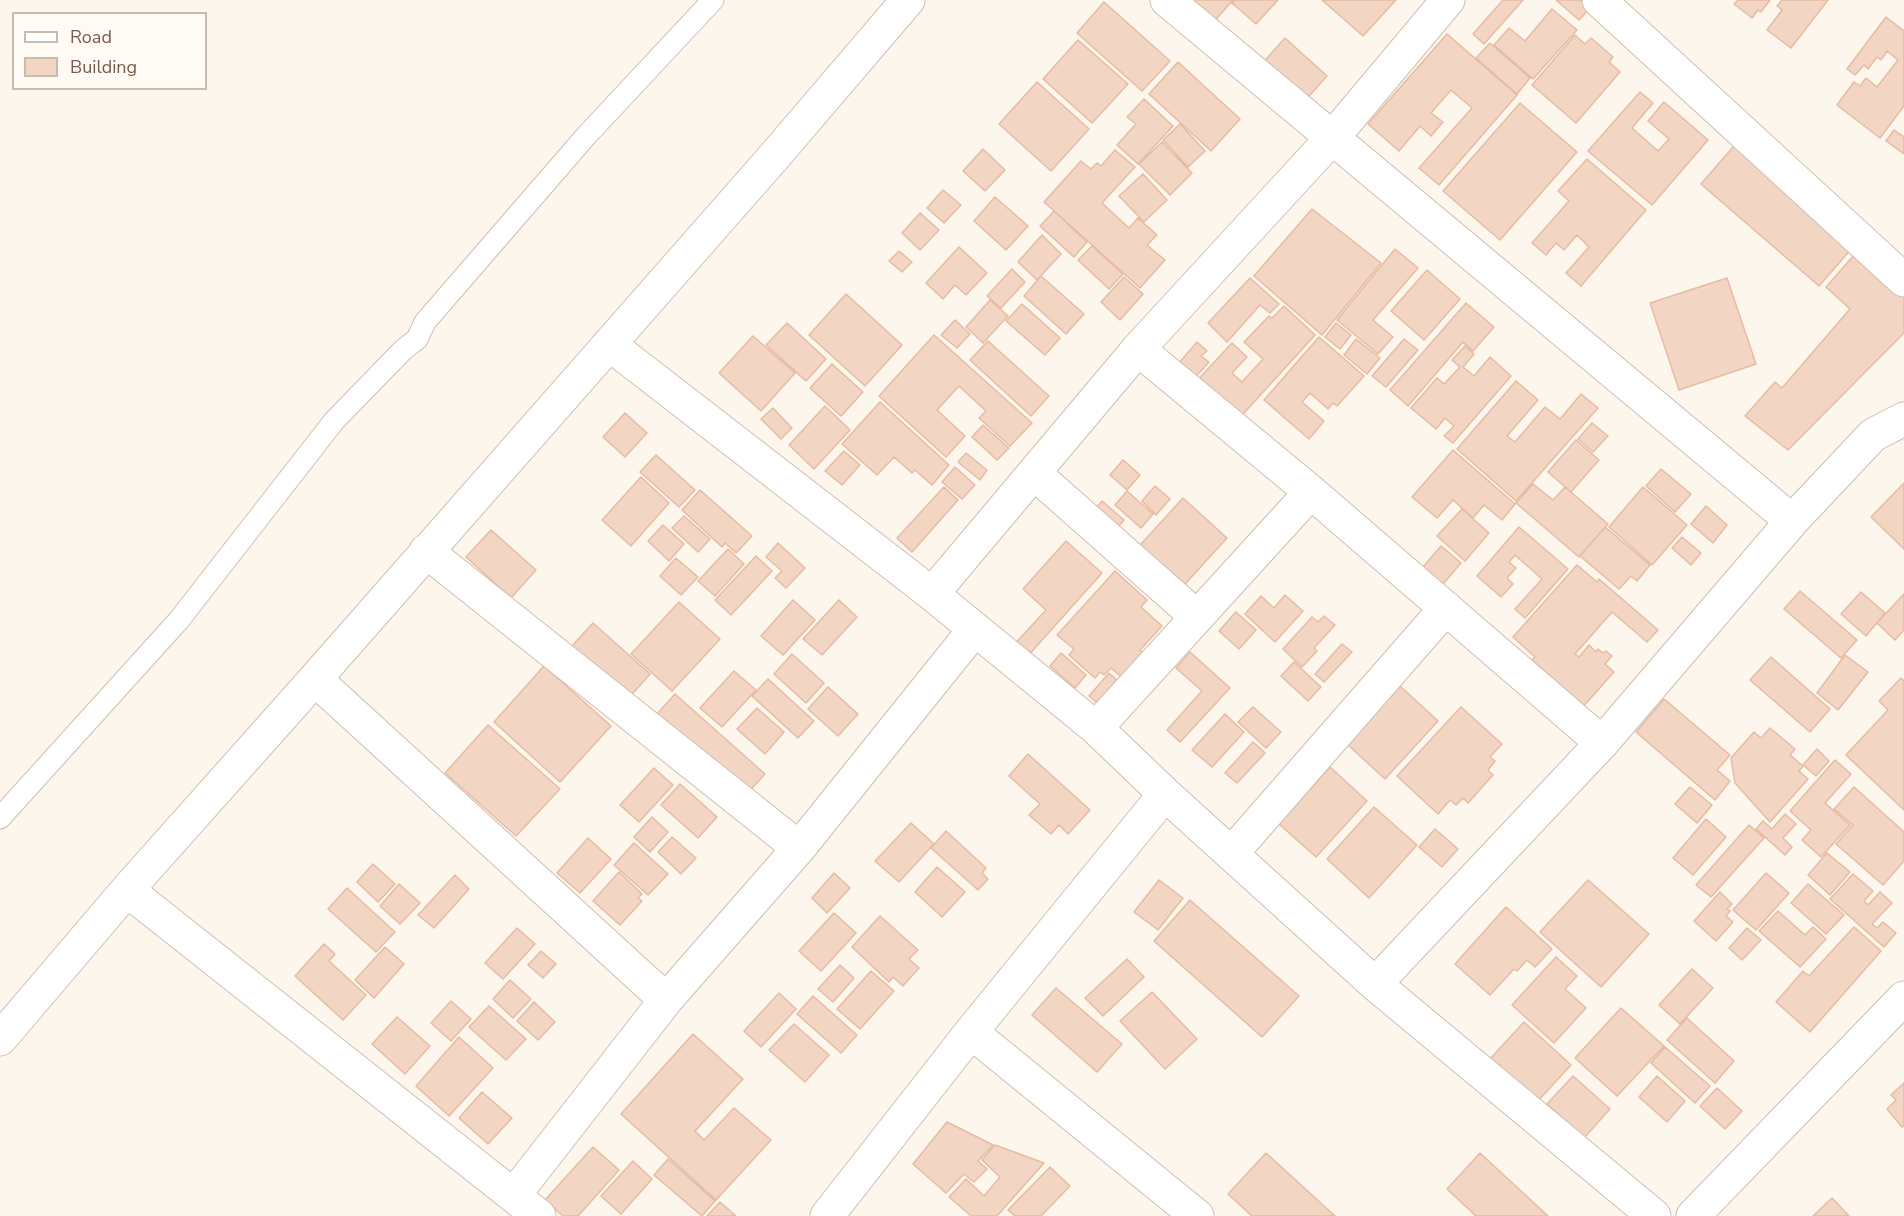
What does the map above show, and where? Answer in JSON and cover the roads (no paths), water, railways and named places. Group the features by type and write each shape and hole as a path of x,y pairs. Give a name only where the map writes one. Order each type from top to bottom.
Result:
{"street":[{"path":"0,1039 127,890 609,344 908,0"},
{"path":"1167,0 1792,521"},
{"path":"932,594 1138,349 1333,137 1448,0"},
{"path":"1599,0 1904,280"},
{"path":"609,344 932,594 1096,728 1165,795 1375,984 1654,1216"},
{"path":"1138,349 1311,492 1602,743"},
{"path":"1375,984 1602,743 1792,521 1873,435 1904,418"},
{"path":"1034,473 1197,617"},
{"path":"1096,728 1311,492"},
{"path":"426,552 799,848"},
{"path":"1231,854 1446,608"},
{"path":"514,1195 666,1000 799,848 975,629"},
{"path":"315,679 666,1000"},
{"path":"827,1216 971,1032 1165,795"},
{"path":"127,890 539,1216"},
{"path":"1693,1216 1904,998"},
{"path":"971,1032 1197,1216"}],"lane":[{"path":"0,818 179,620 334,421 402,350 417,339 425,322 586,136 713,0"}]}
